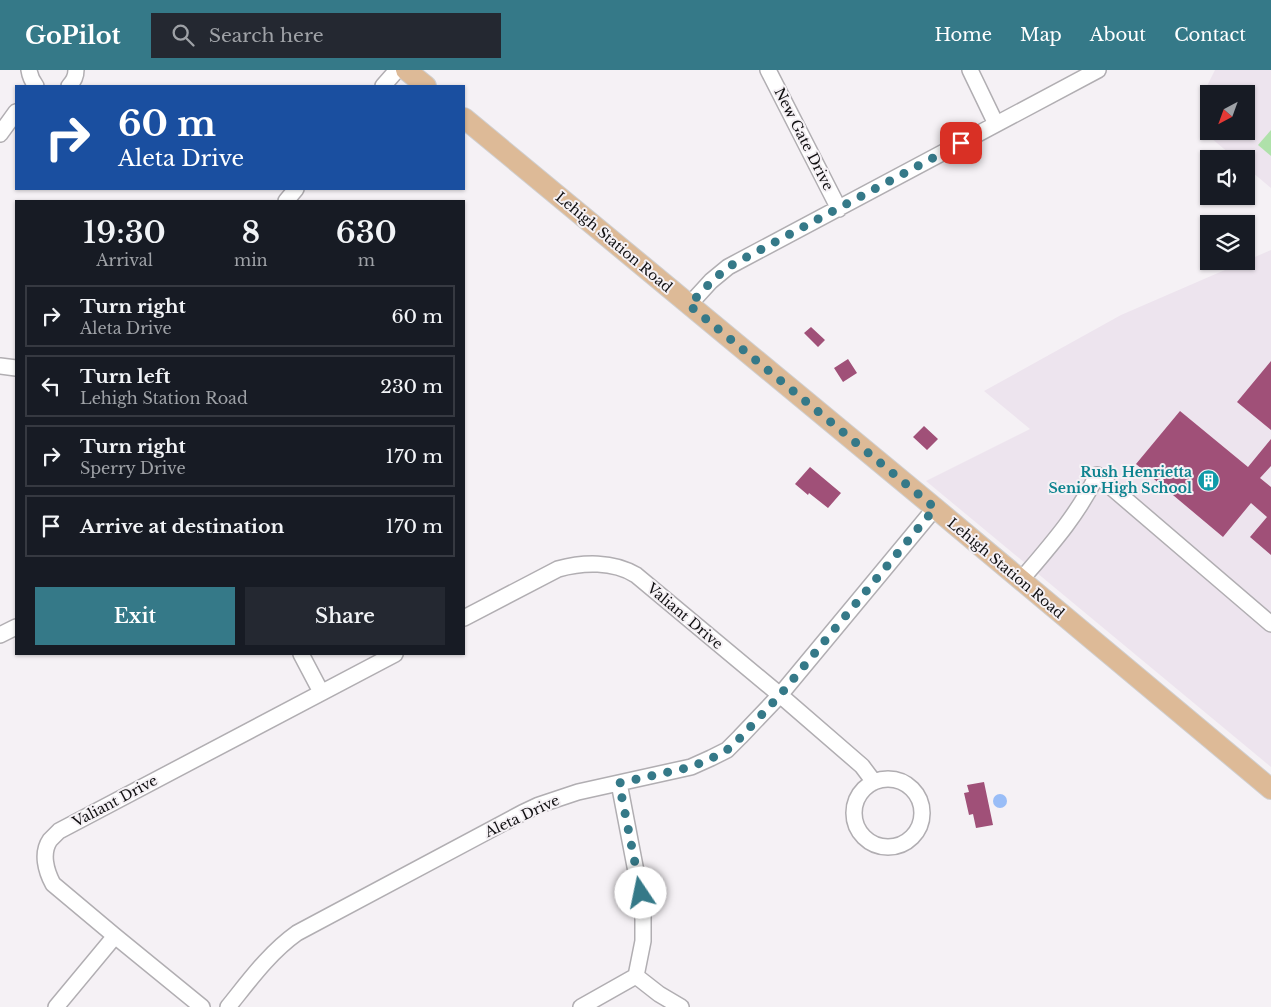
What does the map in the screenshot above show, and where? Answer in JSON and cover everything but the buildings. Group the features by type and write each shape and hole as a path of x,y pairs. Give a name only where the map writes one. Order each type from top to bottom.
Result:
{"main road":[{"path":"406,70 425,85"},
{"name":"Lehigh Station Road","path":"465,119 1271,789"}],"street":[{"path":"29,70 32,82 35,85"},
{"path":"70,85 73,82 76,70"},
{"path":"384,85 396,70"},
{"name":"New Gate Drive","path":"768,70 839,209"},
{"path":"970,70 996,124"},
{"path":"689,305 728,267 1098,70"},
{"path":"0,134 15,113"},
{"path":"287,200 295,190"},
{"path":"0,366 15,368"},
{"path":"1021,580 1070,521 1088,493 1096,475 1271,624"},
{"name":"Aleta Drive","path":"228,1007 274,952 297,933 538,805 578,792 691,767 727,750 780,695 935,508"},
{"name":"Valiant Drive","path":"465,617 558,569 568,566 591,564 628,570 780,695 862,766 874,782"},
{"path":"0,635 15,628"},
{"path":"302,655 321,692"},
{"name":"Valiant Drive","path":"202,1007 53,884 49,877 45,860 50,840 59,830 394,655"},
{"path":"885,779 896,780 906,784 915,792 920,802 922,813 920,824 915,834 906,842 896,846 879,846 864,838 858,829 854,819 854,807 864,788 874,782 885,779"},
{"path":"581,1007 636,976 643,941 643,908 619,783"},
{"path":"56,1007 115,936"},
{"path":"636,976 659,994 681,1007"}],"shaded area":[{"path":"1215,70 1271,70 1271,188 1255,175 1255,150 1225,150 1213,140 1255,140 1255,85 1208,85"},
{"path":"1271,250 1271,767 926,481 1030,429 984,391 1121,315 1225,270 1255,270 1255,257"}],"green space":[{"path":"1271,130 1271,156 1258,145"}],"water":[{"path":"1000,794 1005,796 1007,801 1005,806 1000,808 995,806 993,801 995,796"}],"place":[{"name":"Rush Henrietta Senior High School","path":"1208,480"}],"route":[{"path":"641,893 619,783 691,767 727,750 780,695 935,508 689,305 728,267 961,143"}]}
